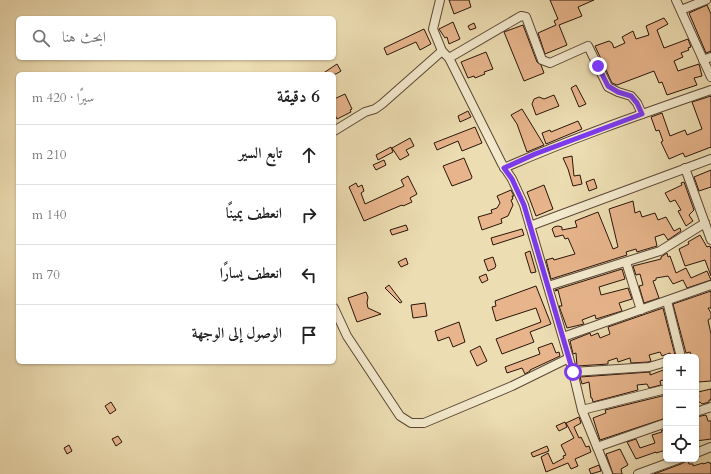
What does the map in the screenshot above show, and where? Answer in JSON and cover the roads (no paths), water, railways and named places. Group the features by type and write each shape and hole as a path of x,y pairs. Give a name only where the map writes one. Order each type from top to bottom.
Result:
{"street":[{"path":"440,0 433,29 442,51 449,58 488,138 515,185 524,205 573,372 582,410 608,474"},
{"path":"676,0 707,59 711,77"},
{"path":"681,10 706,0"},
{"path":"449,58 521,16 526,17 542,60 550,63 588,46 608,86 618,92 631,96 637,103 642,114"},
{"path":"336,130 365,112 375,109 382,104 442,51"},
{"path":"504,168 535,154 711,90"},
{"path":"530,226 711,159"},
{"path":"685,168 711,240"},
{"path":"548,286 660,251 704,223"},
{"path":"626,262 641,310"},
{"path":"563,337 711,285"},
{"path":"667,301 680,354"},
{"path":"336,312 347,336 400,416 411,423 424,423 512,386 569,358"},
{"path":"573,372 649,367 663,363"},
{"path":"582,410 663,390"},
{"path":"699,411 711,407"},
{"path":"597,447 663,424"},
{"path":"699,452 711,447"},
{"path":"638,474 671,462"}]}
